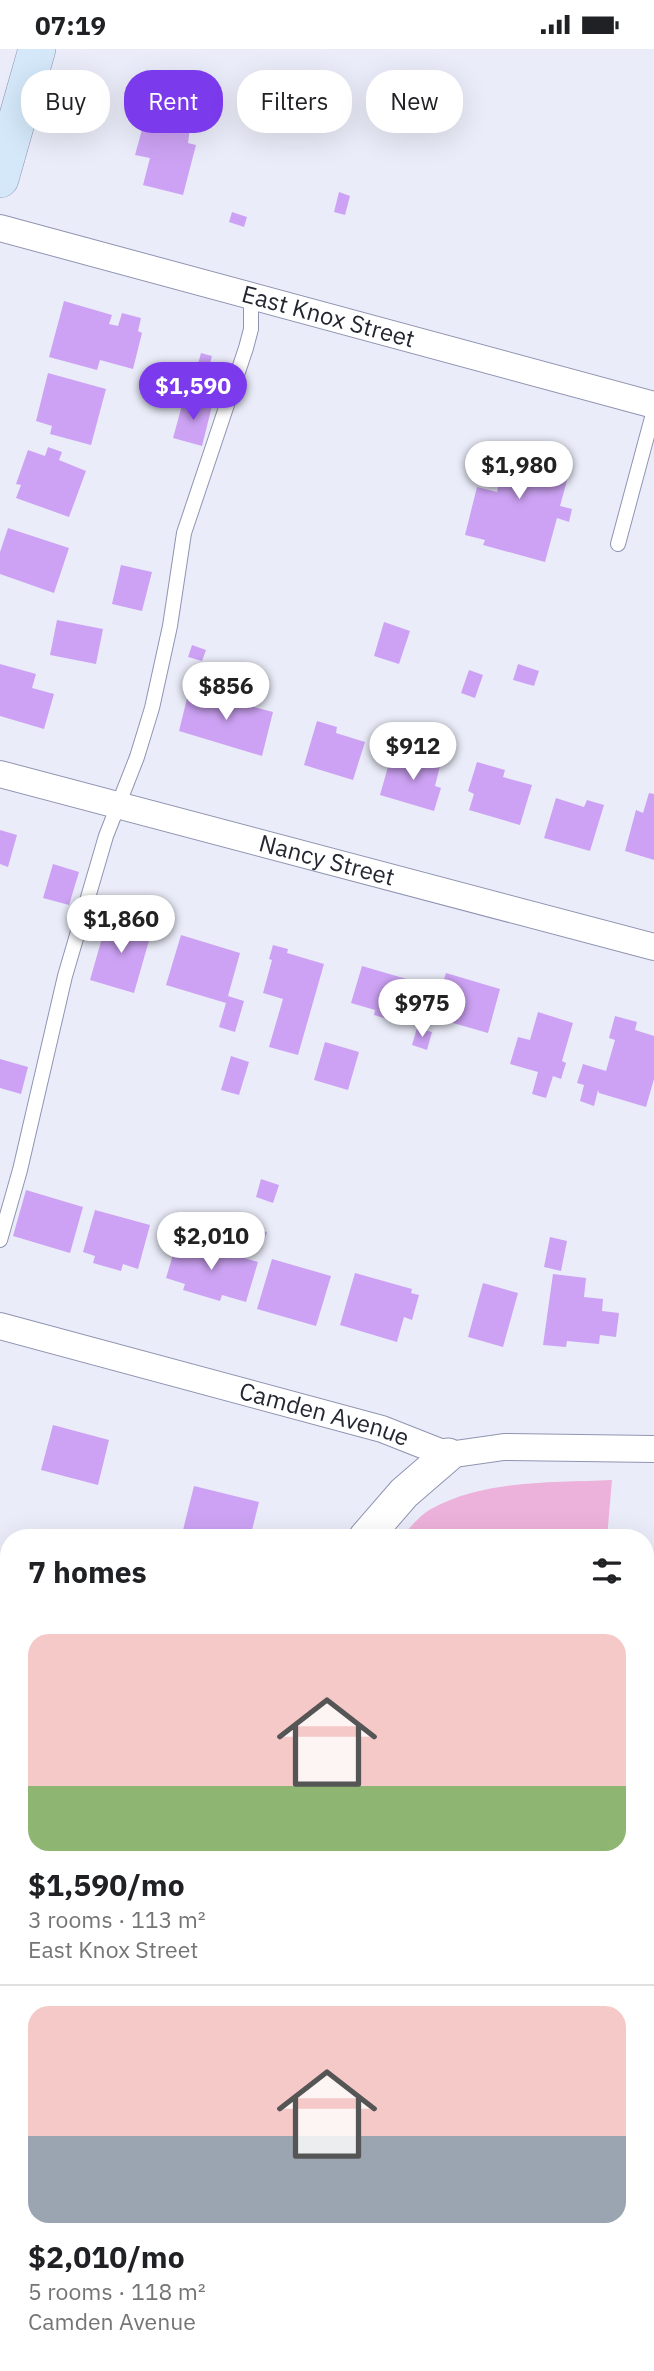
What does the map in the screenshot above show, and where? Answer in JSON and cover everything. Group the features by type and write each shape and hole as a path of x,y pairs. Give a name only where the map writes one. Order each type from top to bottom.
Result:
{"main road":[{"path":"0,179 37,49"}],"street":[{"name":"East Knox Street","path":"0,228 654,405"},
{"name":"Nancy Street","path":"0,774 463,899 654,947"},
{"name":"Camden Avenue","path":"0,1326 382,1429 448,1455 504,1447 654,1449"},
{"path":"373,1529 404,1493 448,1455"}],"lane":[{"path":"0,1240 65,977 106,836 120,805 152,708 170,626 184,533 251,329 251,295"},
{"path":"618,544 654,410"}],"shaded area":[{"path":"612,1480 608,1529 409,1529 431,1509 452,1499 496,1487"}],"building":[{"path":"141,133 189,133 188,143 196,145 183,195 143,185 150,158 135,155"},
{"path":"339,192 350,196 345,215 334,212"},
{"path":"232,212 247,217 244,227 229,222"},
{"path":"64,301 112,315 109,324 118,326 122,313 141,318 138,331 142,333 133,369 100,360 97,370 49,357"},
{"path":"201,353 212,356 208,371 197,368"},
{"path":"48,373 106,389 91,445 50,434 52,426 36,421"},
{"path":"184,398 212,406 202,446 173,438"},
{"path":"488,443 508,448 509,445 572,462 560,506 572,509 569,522 557,518 545,562 483,545 485,540 465,535 477,487 497,492 498,487 478,482"},
{"path":"48,447 62,452 59,460 86,471 69,517 16,498 21,485 16,484 28,450 45,456"},
{"path":"8,528 69,548 54,593 0,574 0,552"},
{"path":"121,565 152,572 142,611 112,604"},
{"path":"57,620 103,629 96,664 50,655"},
{"path":"384,622 410,631 399,664 374,656"},
{"path":"192,645 206,650 202,661 188,657"},
{"path":"0,664 36,674 32,688 54,694 44,729 0,716"},
{"path":"518,664 539,671 534,686 513,680"},
{"path":"469,670 483,675 475,698 461,693"},
{"path":"189,690 273,712 262,756 179,731"},
{"path":"317,721 337,727 336,733 365,742 353,780 304,765"},
{"path":"391,756 418,764 420,756 441,762 435,786 441,788 434,811 380,795"},
{"path":"477,762 505,770 503,777 532,785 520,825 469,810 474,794 468,791"},
{"path":"649,793 654,794 654,860 625,851 636,810 643,813"},
{"path":"556,798 584,807 587,800 604,805 590,851 544,838"},
{"path":"0,830 17,835 8,867 0,864"},
{"path":"53,864 79,872 69,905 43,898"},
{"path":"108,917 152,930 134,993 90,980"},
{"path":"181,935 240,953 228,996 244,1001 235,1032 219,1027 226,1003 166,985"},
{"path":"273,945 288,949 287,953 324,964 298,1055 269,1047 283,999 263,993"},
{"path":"362,966 410,980 397,1022 374,1015 375,1010 351,1003"},
{"path":"446,973 500,989 488,1033 439,1019 444,1003 437,1001"},
{"path":"538,1012 573,1023 562,1061 566,1063 561,1079 553,1076 546,1098 532,1094 538,1072 510,1064 518,1037 530,1040"},
{"path":"615,1016 637,1022 635,1030 654,1036 654,1079 646,1107 599,1093 598,1090 594,1106 580,1101 584,1085 577,1083 583,1064 606,1071 615,1040 609,1038"},
{"path":"417,1028 432,1032 427,1050 412,1045"},
{"path":"325,1042 359,1052 348,1090 314,1080"},
{"path":"231,1056 249,1062 239,1095 221,1090"},
{"path":"0,1059 28,1067 21,1094 0,1088"},
{"path":"261,1179 279,1185 273,1203 256,1197"},
{"path":"26,1190 83,1207 70,1253 13,1236"},
{"path":"95,1210 150,1225 138,1269 123,1264 121,1271 93,1263 95,1256 83,1252"},
{"path":"250,1227 267,1232 261,1249 245,1244"},
{"path":"550,1237 567,1241 561,1271 544,1267"},
{"path":"178,1238 258,1262 246,1302 222,1295 220,1301 183,1290 185,1284 166,1278"},
{"path":"272,1259 331,1276 316,1326 257,1309"},
{"path":"355,1273 412,1289 411,1293 419,1295 412,1320 404,1317 397,1342 340,1325"},
{"path":"553,1274 586,1278 584,1297 603,1299 602,1311 619,1313 616,1337 600,1335 599,1344 567,1341 566,1347 543,1345"},
{"path":"483,1283 518,1293 503,1347 468,1337"},
{"path":"53,1425 109,1440 98,1485 41,1470"},
{"path":"194,1486 259,1502 252,1529 183,1529"}]}
